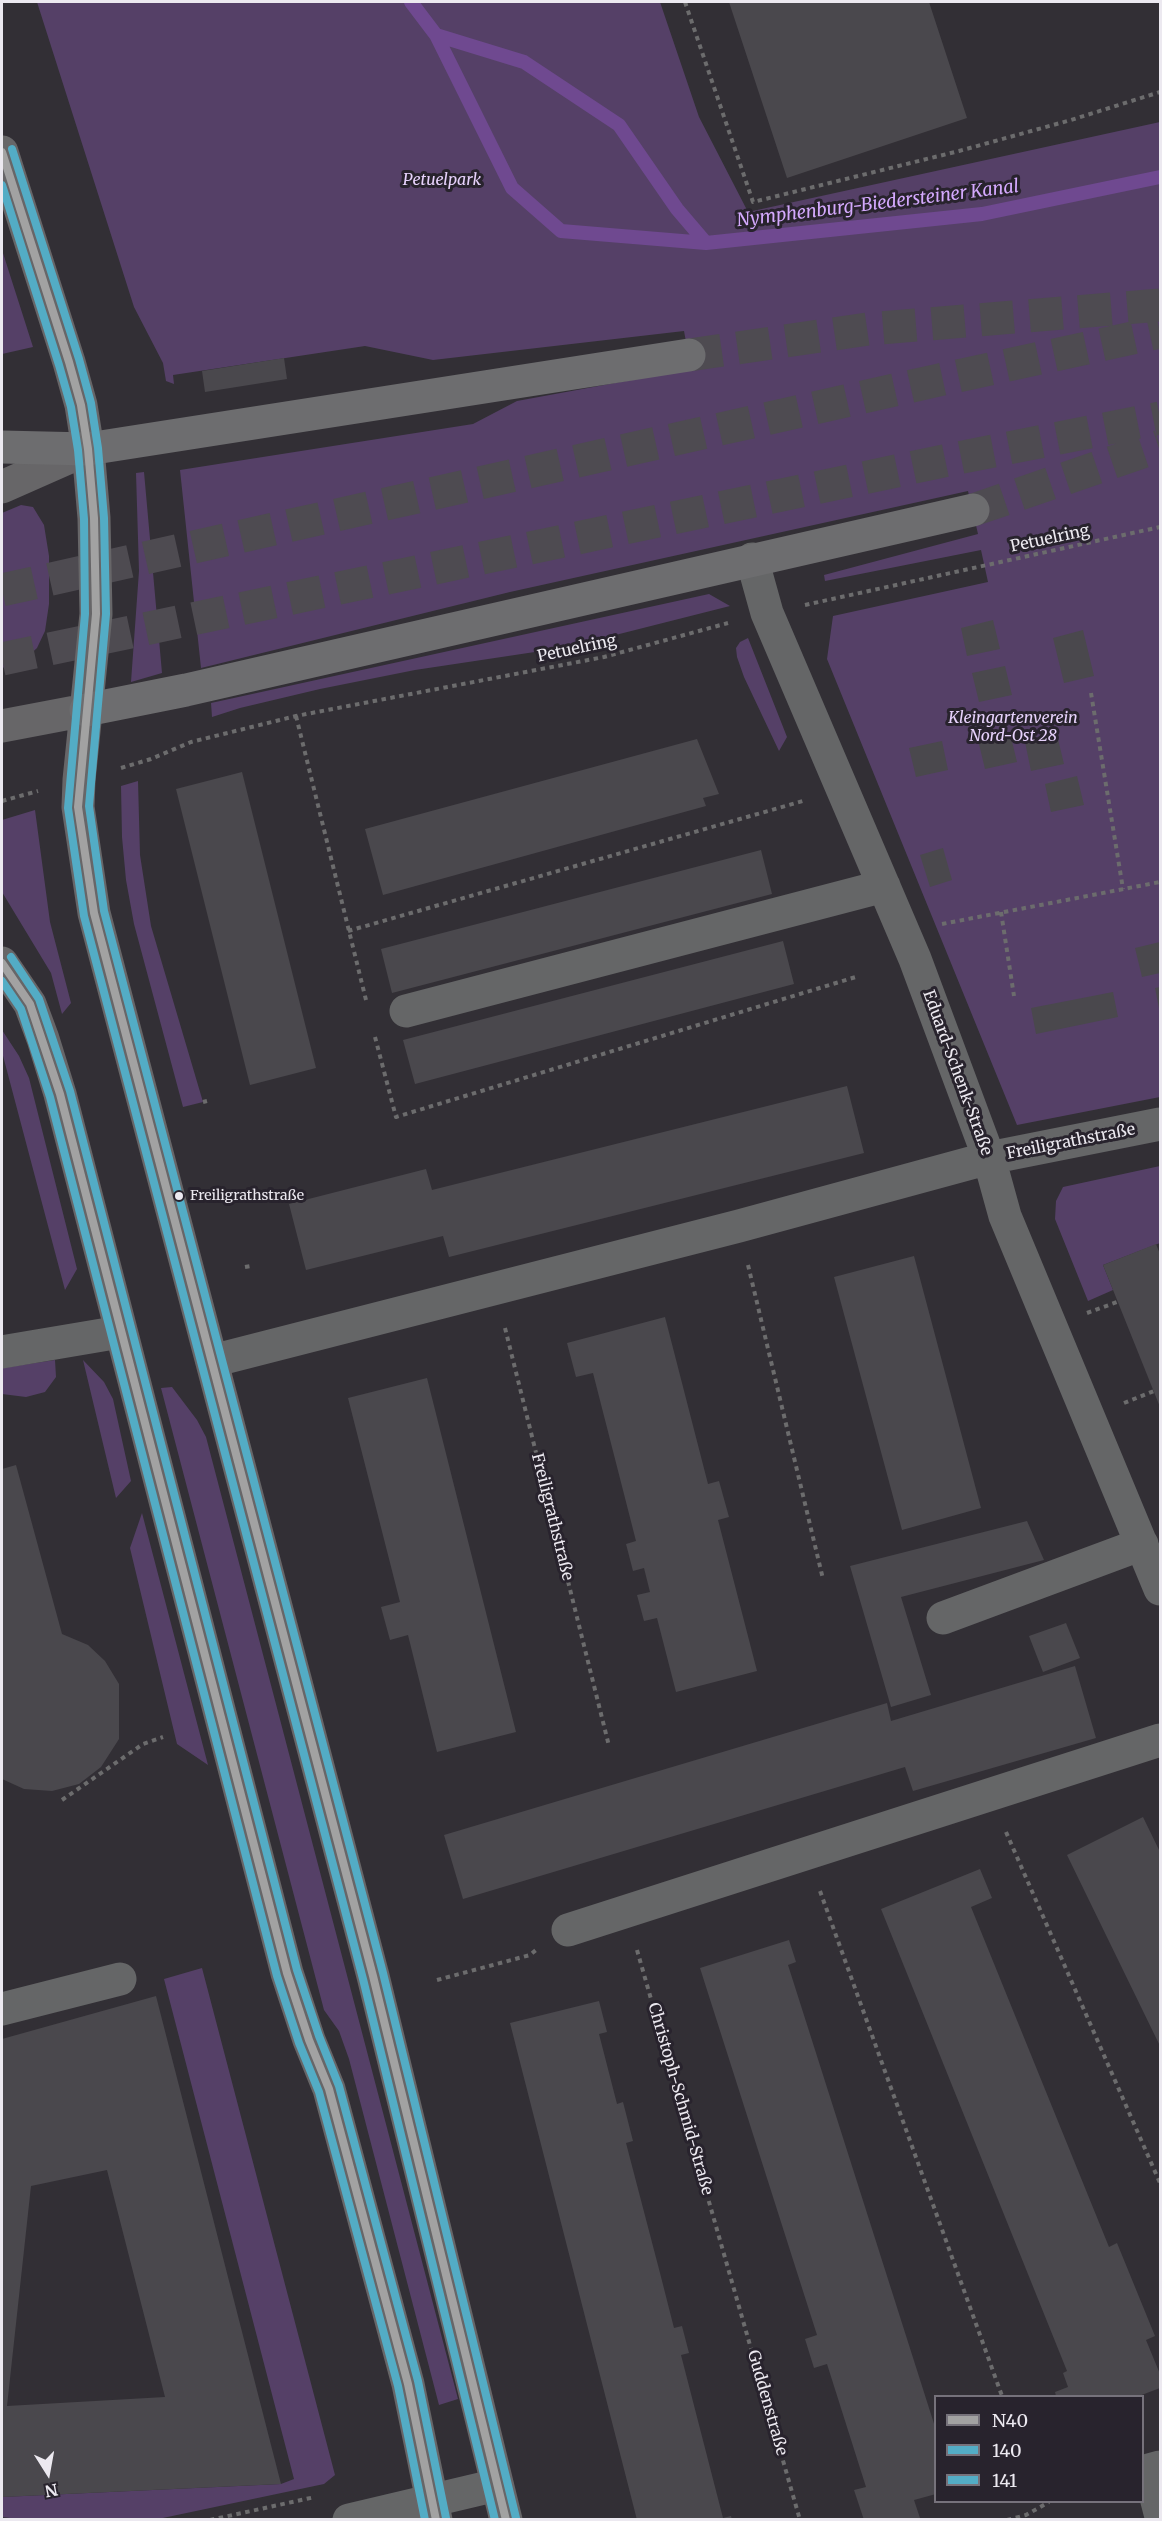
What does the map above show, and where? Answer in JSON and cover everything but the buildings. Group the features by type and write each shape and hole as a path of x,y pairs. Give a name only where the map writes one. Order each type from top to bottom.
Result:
{"highway":[{"path":"2,447 88,448 689,355"},
{"path":"86,710 186,690 973,510"}],"main road":[{"path":"2,152 69,362 81,405 88,448 94,518 96,614 78,807 94,913 373,1976 506,2520"},
{"path":"2,487 88,448"},
{"path":"2,726 86,710"},
{"path":"2,963 30,1004 43,1039 72,1138 286,1973 332,2101 408,2384 434,2510"}],"street":[{"name":"Eduard-Schenk-Straße","path":"752,559 767,613 903,932 989,1158 1005,1216 1161,1588"},
{"path":"406,1011 884,886"},
{"name":"Freiligrathstraße","path":"212,1361 739,1226 989,1158 1161,1124"},
{"path":"2,1352 120,1332"},
{"path":"943,1618 1142,1544"},
{"path":"568,1930 1161,1740"},
{"path":"2,2009 120,1978"},
{"path":"1151,2470 1161,2513"},
{"path":"349,2520 434,2510 497,2485"}],"path":[{"path":"685,2 753,202 959,151 1161,92"},
{"name":"Petuelring","path":"2,801 150,759 191,742 296,716 604,657 767,613 1161,527"},
{"path":"1091,693 1123,889"},
{"path":"348,931 791,805 841,786"},
{"path":"903,932 1161,882"},
{"path":"1001,912 1014,996"},
{"path":"739,1226 823,1579"},
{"path":"245,1267 251,1266"},
{"name":"Freiligrathstraße","path":"495,1288 609,1746"},
{"path":"1083,1314 1117,1302"},
{"path":"1119,1406 1154,1391"},
{"path":"62,1800 143,1744 163,1737"},
{"path":"990,1795 1161,2183"},
{"path":"807,1854 1001,2395"},
{"name":"Christoph-Schmid-Straße","path":"626,1912 735,2287"},
{"path":"437,1980 530,1955 568,1930"},
{"name":"Guddenstraße","path":"735,2287 800,2520"},
{"path":"210,2520 316,2497"},
{"path":"1007,2520 1026,2515 1047,2503"}],"green space":[{"name":"Petuelpark","path":"37,2 660,2 699,117 748,212 1160,122 1160,1097 1017,1125 827,659 833,616 988,582 981,550 825,581 824,575 978,534 968,491 510,592 201,668 180,470 473,424 517,401 691,369 684,331 433,360 365,346 173,375 174,384 166,381 163,363 134,307"},
{"path":"2,250 33,347 2,354"},
{"path":"144,472 162,673 131,682 139,571 136,473"},
{"path":"21,505 33,507 44,525 49,556 49,604 45,631 37,648 23,661 2,668 2,513"},
{"path":"709,594 730,606 568,647 415,670 320,689 212,717 211,703"},
{"path":"748,638 787,737 779,751 737,657 736,648 740,642"},
{"path":"138,781 140,855 151,926 203,1102 183,1107 134,924 126,880 121,786"},
{"path":"35,810 50,922 71,1003 62,1014 51,973 2,892 2,820"},
{"path":"2,1030 19,1056 29,1078 77,1269 65,1290 2,1052"},
{"path":"1160,1166 1160,1243 1103,1265 1113,1290 1088,1301 1055,1219 1056,1201 1063,1187"},
{"path":"55,1360 56,1377 45,1392 26,1397 2,1394 2,1368"},
{"path":"83,1360 104,1382 113,1399 131,1481 116,1498"},
{"path":"172,1387 197,1420 206,1437 458,2399 439,2405 349,2059 339,2031 324,2010 161,1388"},
{"path":"142,1513 208,1765 177,1744 130,1548"},
{"path":"202,1968 335,2475 324,2484 158,2519 2,2517 2,2497 281,2484 294,2479 164,1979"}],"waterway":[{"name":"Nymphenburg-Biedersteiner Kanal","path":"411,2 436,35 512,188 561,231 706,243 982,214 1160,177"},
{"name":"Nymphenburg-Biedersteiner Kanal","path":"436,35 524,62 619,125 677,209 706,243"}],"tunnel":[{"path":"689,355 868,329 1160,305"},
{"path":"2,590 1160,332"},
{"path":"2,659 958,458 1160,418"},
{"path":"973,510 1160,446"}],"transit line":[{"name":"141","path":"12,149 79,359 91,403 98,448 104,518 106,614 89,806 104,911 383,1973 516,2518"},
{"name":"N40","path":"2,152 69,362 81,405 88,449 94,518 96,614 78,807 94,913 373,1976 506,2520"},
{"name":"140","path":"2,185 59,365 71,407 78,450 84,519 85,614 68,808 84,916 363,1979 495,2520"},
{"name":"141","path":"11,957 39,999 70,1091 297,1970 339,2086 418,2381 446,2518"},
{"name":"N40","path":"2,963 30,1004 60,1094 287,1973 309,2040 329,2089 408,2384 436,2520"},
{"name":"140","path":"2,981 21,1009 50,1097 277,1976 299,2043 319,2092 398,2386 425,2520"}],"place":[{"name":"Freiligrathstraße","path":"179,1196"}],"park label":[{"name":"Kleingartenverein Nord-Ost 28","path":"1013,727"}]}
